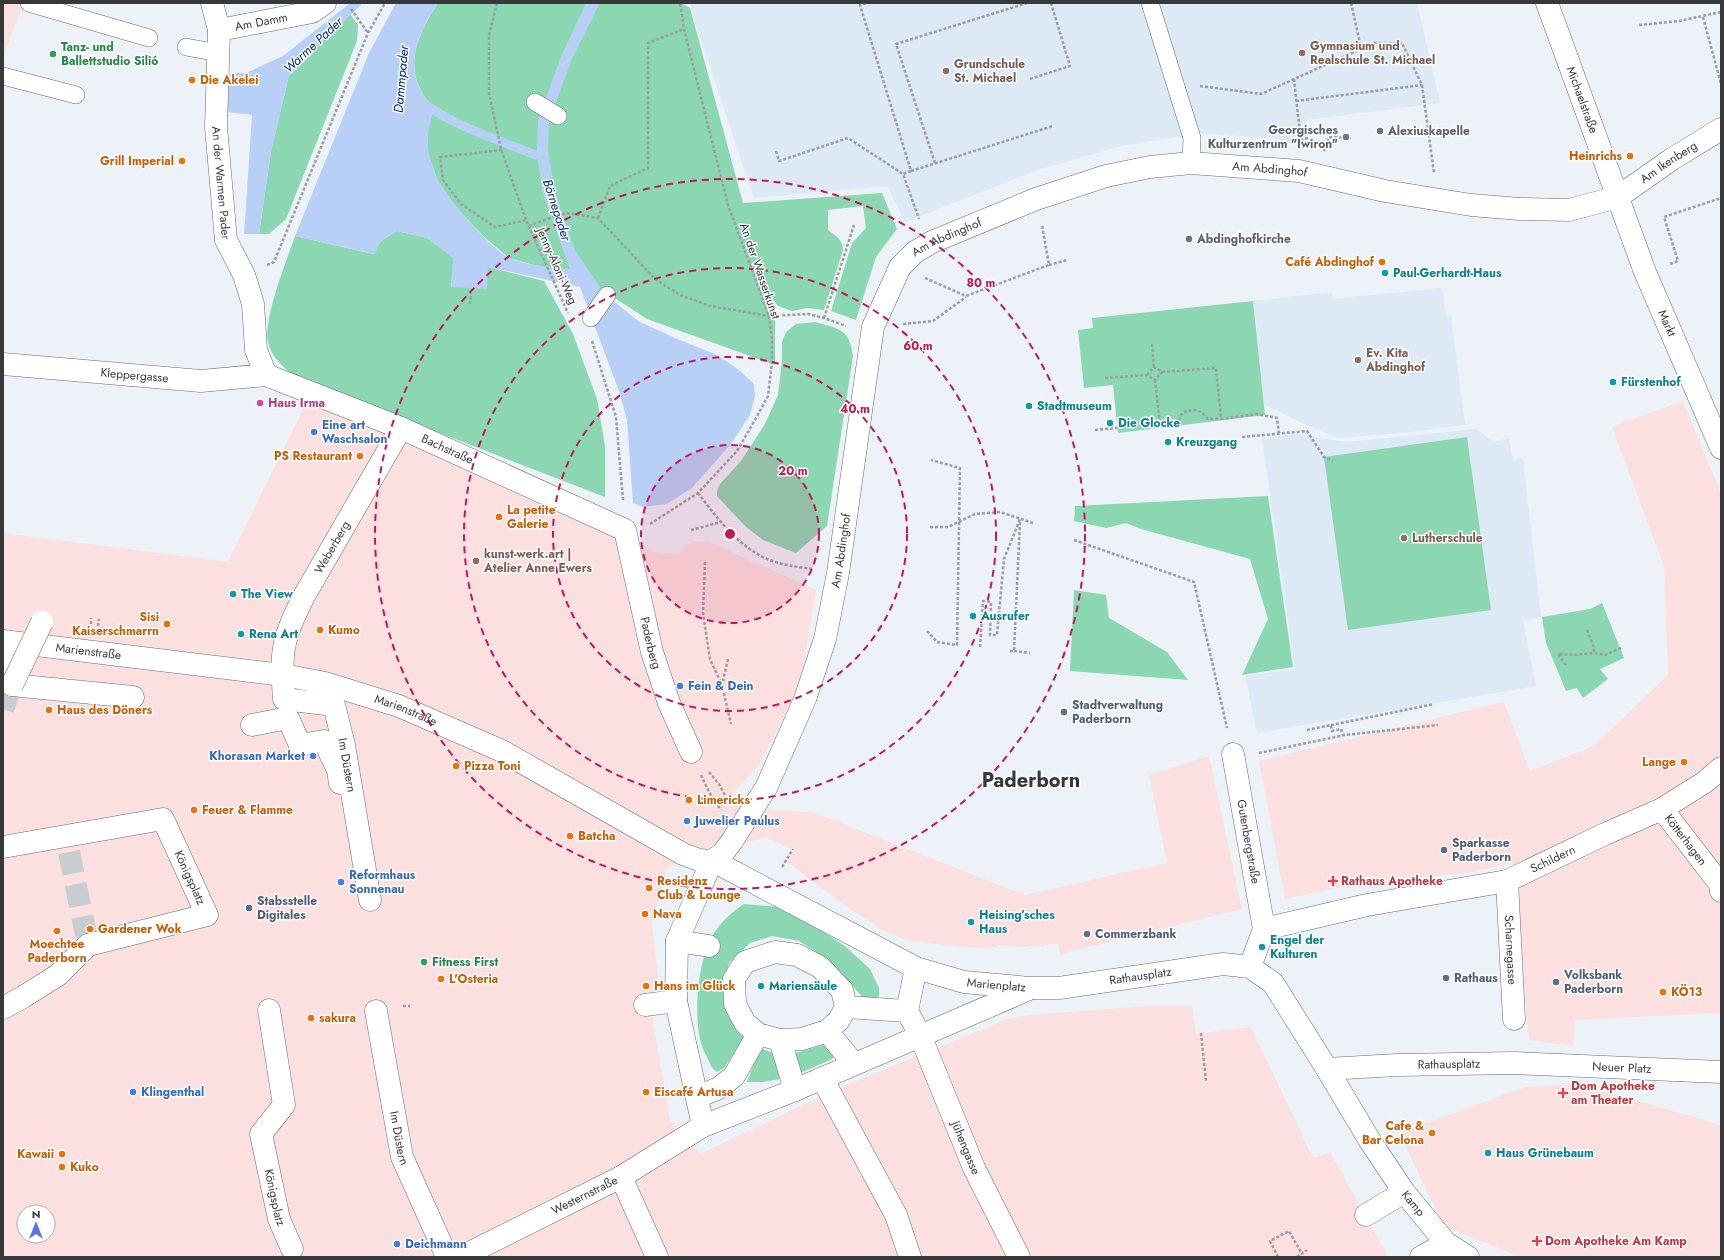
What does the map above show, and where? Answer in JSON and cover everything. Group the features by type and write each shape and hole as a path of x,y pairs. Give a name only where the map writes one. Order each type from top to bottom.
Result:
{"street":[{"name":"An der Warmen Pader","path":"212,3 219,30 216,127 226,240 244,275 253,304 256,350 266,375"},
{"name":"Am Damm","path":"219,30 312,12 325,3"},
{"name":"Michaelstraße","path":"1547,3 1618,197"},
{"name":"Am Ikenberg","path":"1618,197 1672,159 1721,129"},
{"name":"Am Abdinghof","path":"712,861 723,853 766,788 804,699 825,639 838,573 869,360 871,336 879,313 900,267 915,252 932,242 1036,199 1106,176 1150,167 1191,163 1300,171 1385,191 1430,199 1506,208 1569,210 1618,197"},
{"name":"Markt","path":"1618,197 1645,272 1721,448"},
{"name":"Kleppergasse","path":"3,364 200,381 266,375"},
{"name":"Bachstraße","path":"266,375 401,428 625,530"},
{"name":"Weberberg","path":"283,675 284,648 294,615 401,428"},
{"name":"Paderberg","path":"625,530 652,652 668,703 691,752"},
{"path":"42,622 8,680 132,697"},
{"name":"Marienstraße","path":"4,641 283,675 325,683 399,706 502,751 683,854 698,860 712,861"},
{"name":"Im Düstern","path":"252,726 288,718 300,745 324,741 338,770 364,900 344,745 334,705 284,699 283,675"},
{"name":"Gutenbergstraße","path":"1233,754 1264,929"},
{"name":"Schildern","path":"1264,929 1368,905 1506,881 1662,809 1705,782 1721,768"},
{"name":"Kötterhagen","path":"1662,809 1720,884 1721,891"},
{"name":"Königsplatz","path":"3,847 67,844 163,819 207,915 87,940 58,975 24,997 3,1008"},
{"path":"703,1126 684,1044 676,1001 677,941 712,861"},
{"name":"Marienplatz","path":"712,861 916,968 964,982 1030,988"},
{"name":"Scharnegasse","path":"1506,881 1514,1019"},
{"path":"1250,967 1264,929"},
{"path":"677,941 709,946"},
{"path":"775,952 797,955 820,967 842,990 846,1006 839,1020 827,1031 802,1039 780,1040 758,1034 745,1023 735,1004 734,979 740,959 775,952"},
{"name":"Rathausplatz","path":"1030,988 1059,988 1223,964 1250,967 1273,983 1370,1141"},
{"path":"916,968 907,1012 920,1035"},
{"name":"Marienplatz","path":"703,1126 795,1090 1030,988"},
{"path":"645,1005 676,1001"},
{"path":"846,1006 907,1012"},
{"name":"Königsplatz","path":"268,1010 284,1105 261,1134 279,1219 292,1249"},
{"name":"Im Düstern","path":"376,1012 402,1157 446,1257"},
{"path":"827,1031 854,1064"},
{"path":"697,1097 719,1088 734,1076 758,1034"},
{"name":"Jühengasse","path":"920,1035 974,1168 1019,1257"},
{"path":"780,1040 795,1090"},
{"name":"Rathausplatz","path":"1327,1069 1397,1065 1523,1064"},
{"name":"Neuer Platz","path":"1523,1064 1721,1072"},
{"path":"822,1078 896,1215 910,1257"},
{"name":"Westernstraße","path":"461,1257 621,1177 703,1126"},
{"name":"Kamp","path":"1370,1141 1404,1192 1446,1243 1468,1257"},
{"path":"621,1177 657,1257"},
{"path":"1366,1215 1404,1192"},
{"path":"1421,1257 1446,1243"}],"lane":[{"path":"29,3 149,38"},
{"path":"1150,3 1192,138 1191,163"},
{"path":"186,47 219,53"},
{"path":"3,76 76,95"},
{"path":"535,102 558,116"},
{"path":"591,318 607,296"},
{"path":"4,641 8,680"}],"path":[{"path":"244,275 274,262 368,33 385,3"},
{"name":"Jenny-Aloni-Weg","path":"497,3 489,35 489,93 501,149 526,220 546,262 566,310 571,316"},
{"name":"An der Wasserkunst","path":"625,530 652,523 698,493 736,451 768,396 772,362 772,339 769,316 728,205 684,29 680,3"},
{"path":"866,3 860,5 911,171"},
{"path":"935,163 896,44 1027,3"},
{"path":"1030,80 1070,66 1051,3"},
{"path":"1351,3 1361,48"},
{"path":"1640,25 1704,17 1721,12"},
{"path":"355,14 368,33"},
{"path":"1704,17 1721,84"},
{"path":"598,218 610,186 648,168 648,43 684,29"},
{"path":"1178,92 1203,85 1262,94 1374,42 1402,43 1422,85 1434,174"},
{"path":"1294,80 1301,140 1310,138"},
{"path":"1296,101 1422,85"},
{"path":"903,174 1053,126"},
{"path":"1324,152 1329,137 1351,138"},
{"path":"776,152 779,161 848,138 903,174 918,216"},
{"path":"501,149 440,157 443,180 462,204 495,227 526,220"},
{"path":"1645,272 1678,262 1664,217 1721,198"},
{"path":"1036,199 1049,265"},
{"path":"529,226 567,213 598,218 655,279 680,296 710,306 769,316 808,314 824,318 871,336"},
{"path":"824,318 854,225"},
{"path":"934,321 966,296 1049,265 1067,260"},
{"path":"900,267 966,296"},
{"path":"470,304 471,292"},
{"path":"591,339 616,417 625,530"},
{"path":"1147,375 1154,367 1152,344"},
{"path":"1154,367 1162,372 1216,368 1221,419"},
{"path":"1160,424 1155,380 1162,372"},
{"path":"1105,378 1147,375 1155,380"},
{"path":"1095,430 1178,422 1182,413 1191,409 1201,411 1208,419 1221,419 1257,414 1277,418 1279,433"},
{"path":"1242,436 1306,431 1324,457 1333,461"},
{"path":"927,631 936,642 957,645 960,468 931,460"},
{"path":"698,493 734,536 757,554 778,563 794,567"},
{"path":"930,527 948,527 974,514 1000,512 1033,523"},
{"path":"980,647 983,601 991,602 990,635 997,635 1004,559 1020,519"},
{"path":"1014,650 1020,519"},
{"path":"691,530 721,522"},
{"path":"1074,540 1194,582 1233,754"},
{"path":"705,562 703,613 710,659 722,684 731,724"},
{"path":"91,624 92,618"},
{"path":"1587,630 1593,645 1594,654"},
{"path":"1566,665 1558,654 1605,655 1621,648"},
{"path":"1010,650 1030,653"},
{"path":"722,684 728,659"},
{"path":"1307,730 1434,704"},
{"path":"1261,753 1343,735 1438,725"},
{"path":"1331,726 1332,731 1341,729 1343,735"},
{"path":"691,752 719,784 730,804 748,816"},
{"path":"709,792 715,802"},
{"path":"1200,1033 1206,1080"},
{"path":"1278,1257 1270,1241 1289,1231 1302,1254"},
{"path":"1297,1257 1307,1250"}],"shaded area":[{"path":"3,3 24,3 3,56"},
{"name":"Grundschule St. Michael","path":"692,3 1417,3 1440,103 1306,120 1309,147 1277,139 1201,133 1121,146 1035,171 905,222 887,186 754,198 690,8"},
{"name":"Ev. Kita Abdinghof","path":"1442,288 1446,316 1451,316 1465,425 1401,433 1338,438 1306,425 1264,404 1254,301 1332,292 1333,299"},
{"path":"310,395 653,552 678,554 692,541 709,542 816,590 800,685 759,765 722,805 815,813 1025,895 1167,863 1149,775 1209,756 1242,909 1060,954 1058,942 1045,945 1044,948 1040,946 1027,947 997,945 997,948 963,947 906,940 884,931 840,902 787,862 794,850 767,837 684,858 666,869 652,923 660,996 651,1010 670,1120 700,1154 830,1092 1005,1020 1020,1016 1148,1006 1192,1006 1196,1034 1251,1027 1313,1158 1330,1152 1387,1255 1384,1257 3,1257 3,533 228,562"},
{"path":"1683,401 1721,494 1721,1013 1575,1020 1573,1046 1529,1040 1513,863 1467,873 1356,884 1285,899 1259,761 1504,702 1530,771 1594,746 1668,675 1664,566 1612,427"},
{"name":"Lutherschule","path":"1476,429 1494,442 1509,438 1513,460 1523,458 1541,617 1523,621 1536,686 1257,733 1245,676 1295,669 1262,439 1294,434 1346,442"},
{"path":"1580,1084 1721,1125 1721,1257 1521,1257 1444,1226 1399,1133 1526,1087"}],"green space":[{"path":"438,3 681,3 690,8 743,203 882,193 897,229 876,257 856,320 831,311 852,243 866,228 863,206 828,210 828,230 840,241 843,250 824,310 807,308 792,311 778,306 769,295 775,319 775,365 647,319 587,280 509,258 483,236 454,205 437,179 427,150 428,124 434,111 421,91 417,82 414,68 416,48 419,39"},
{"path":"350,14 358,25 357,41 286,219 269,234 259,234 271,151 289,75"},
{"path":"397,231 427,238 454,258 451,287 488,267 544,281 573,334 597,399 605,446 605,497 293,376 281,365 272,352 268,342 267,332 272,305 295,236 373,254 381,241"},
{"path":"1253,301 1265,415 1118,433 1113,385 1084,388 1078,330 1093,328 1092,318"},
{"path":"815,322 837,328 842,331 849,340 853,356 827,526 796,553 763,540 745,526 717,496 717,490 720,484 741,461 765,424 778,395 782,361 782,342 786,332 796,324"},
{"path":"1467,437 1491,610 1348,630 1324,457"},
{"path":"1268,496 1293,667 1242,675 1268,619 1250,559 1141,529 1126,523 1106,528 1074,521 1075,506"},
{"path":"1074,590 1106,595 1109,618 1167,652 1188,680 1070,671"},
{"path":"1602,603 1624,658 1600,669 1608,679 1583,698 1577,688 1566,691 1546,643 1542,617 1590,609"},
{"path":"744,904 780,907 815,926 846,947 870,969 879,988 879,996 871,1001 863,998 841,972 824,957 799,941 772,936 750,943 729,963 723,986 724,1003 731,1018 744,1038 724,1068 717,1072 711,1066 701,1043 697,1018 698,987 704,957 714,933 735,910"},
{"path":"830,1043 839,1054 828,1061 795,1075 789,1055"},
{"path":"760,1048 778,1055 786,1078 763,1082 747,1082"}],"water":[{"name":"Warme Pader","path":"350,3 363,3 289,75 271,152 259,234 244,234 252,115 227,112 230,73 246,73 283,56"},
{"path":"396,3 438,3 419,39 416,48 414,68 419,87 434,111 429,129 428,146 431,162 445,191 478,231 502,254 517,261 547,267 570,269 542,191 537,152 538,120 560,59 586,3 600,3 572,59 549,121 548,151 555,192 575,250 604,293 638,321 717,355 739,370 754,384 755,396 750,415 731,444 692,488 667,504 643,507 633,503 627,420 619,391 580,287 488,267 487,289 451,287 453,258 427,238 397,231 381,241 374,254 295,236 369,53"}],"waterway":[{"path":"425,104 436,112 463,126 533,154 542,156"}],"tunnel":[{"path":"3,709 12,685"},
{"path":"69,852 86,935"}],"place":[{"name":"Gymnasium und Realschule St. Michael","path":"1302,53"},
{"name":"Tanz- und Ballettstudio Silió","path":"53,54"},
{"name":"Grundschule St. Michael","path":"946,71"},
{"name":"Die Akelei","path":"192,80"},
{"name":"Alexiuskapelle","path":"1380,131"},
{"name":"Georgisches Kulturzentrum \"Iwiron\"","path":"1346,137"},
{"name":"Heinrichs","path":"1630,156"},
{"name":"Grill Imperial","path":"182,161"},
{"name":"Abdinghofkirche","path":"1189,239"},
{"name":"Café Abdinghof","path":"1382,262"},
{"name":"Paul-Gerhardt-Haus","path":"1385,273"},
{"name":"Ev. Kita Abdinghof","path":"1358,360"},
{"name":"Fürstenhof","path":"1613,382"},
{"name":"Haus Irma","path":"260,403"},
{"name":"Stadtmuseum","path":"1029,406"},
{"name":"Die Glocke","path":"1110,423"},
{"name":"Eine art Waschsalon","path":"314,432"},
{"name":"Kreuzgang","path":"1168,442"},
{"name":"PS Restaurant","path":"360,456"},
{"name":"La petite Galerie","path":"499,517"},
{"name":"Lutherschule","path":"1404,538"},
{"name":"kunst-werk.art | Atelier Anne Ewers","path":"476,561"},
{"name":"The View","path":"233,594"},
{"name":"Ausrufer","path":"973,616"},
{"name":"Sisi Kaiserschmarrn","path":"167,624"},
{"name":"Kumo","path":"320,630"},
{"name":"Rena Art","path":"241,634"},
{"name":"Fein & Dein","path":"680,686"},
{"name":"Haus des Döners","path":"49,710"},
{"name":"Stadtverwaltung Paderborn","path":"1064,712"},
{"name":"Khorasan Market","path":"313,756"},
{"name":"Lange","path":"1684,762"},
{"name":"Pizza Toni","path":"456,766"},
{"name":"Limericks","path":"689,800"},
{"name":"Feuer & Flamme","path":"194,810"},
{"name":"Juwelier Paulus","path":"687,821"},
{"name":"Batcha","path":"570,836"},
{"name":"Sparkasse Paderborn","path":"1444,850"},
{"name":"Rathaus Apotheke","path":"1333,881"},
{"name":"Reformhaus Sonnenau","path":"341,882"},
{"name":"Residenz Club & Lounge","path":"649,888"},
{"name":"Stabsstelle Digitales","path":"249,908"},
{"name":"Nava","path":"645,914"},
{"name":"Heising’sches Haus","path":"971,922"},
{"name":"Gardener Wok","path":"90,929"},
{"name":"Moechtee Paderborn","path":"57,931"},
{"name":"Commerzbank","path":"1087,934"},
{"name":"Engel der Kulturen","path":"1262,947"},
{"name":"Fitness First","path":"424,962"},
{"name":"Rathaus","path":"1446,978"},
{"name":"L'Osteria","path":"441,979"},
{"name":"Volksbank Paderborn","path":"1556,982"},
{"name":"Hans im Glück","path":"646,986"},
{"name":"Mariensäule","path":"761,986"},
{"name":"KÖ13","path":"1663,992"},
{"name":"sakura","path":"311,1018"},
{"name":"Klingenthal","path":"133,1092"},
{"name":"Eiscafé Artusa","path":"646,1092"},
{"name":"Dom Apotheke am Theater","path":"1563,1093"},
{"name":"Cafe & Bar Celona","path":"1432,1133"},
{"name":"Haus Grünebaum","path":"1488,1153"},
{"name":"Kawaii","path":"62,1154"},
{"name":"Kuko","path":"62,1167"},
{"name":"Dom Apotheke Am Kamp","path":"1537,1241"},
{"name":"Deichmann","path":"397,1244"}],"district":[{"name":"Paderborn","path":"1031,780"}],"water label":[{"name":"Dammpader","path":"401,79"},
{"name":"Börnepader","path":"557,210"}]}
